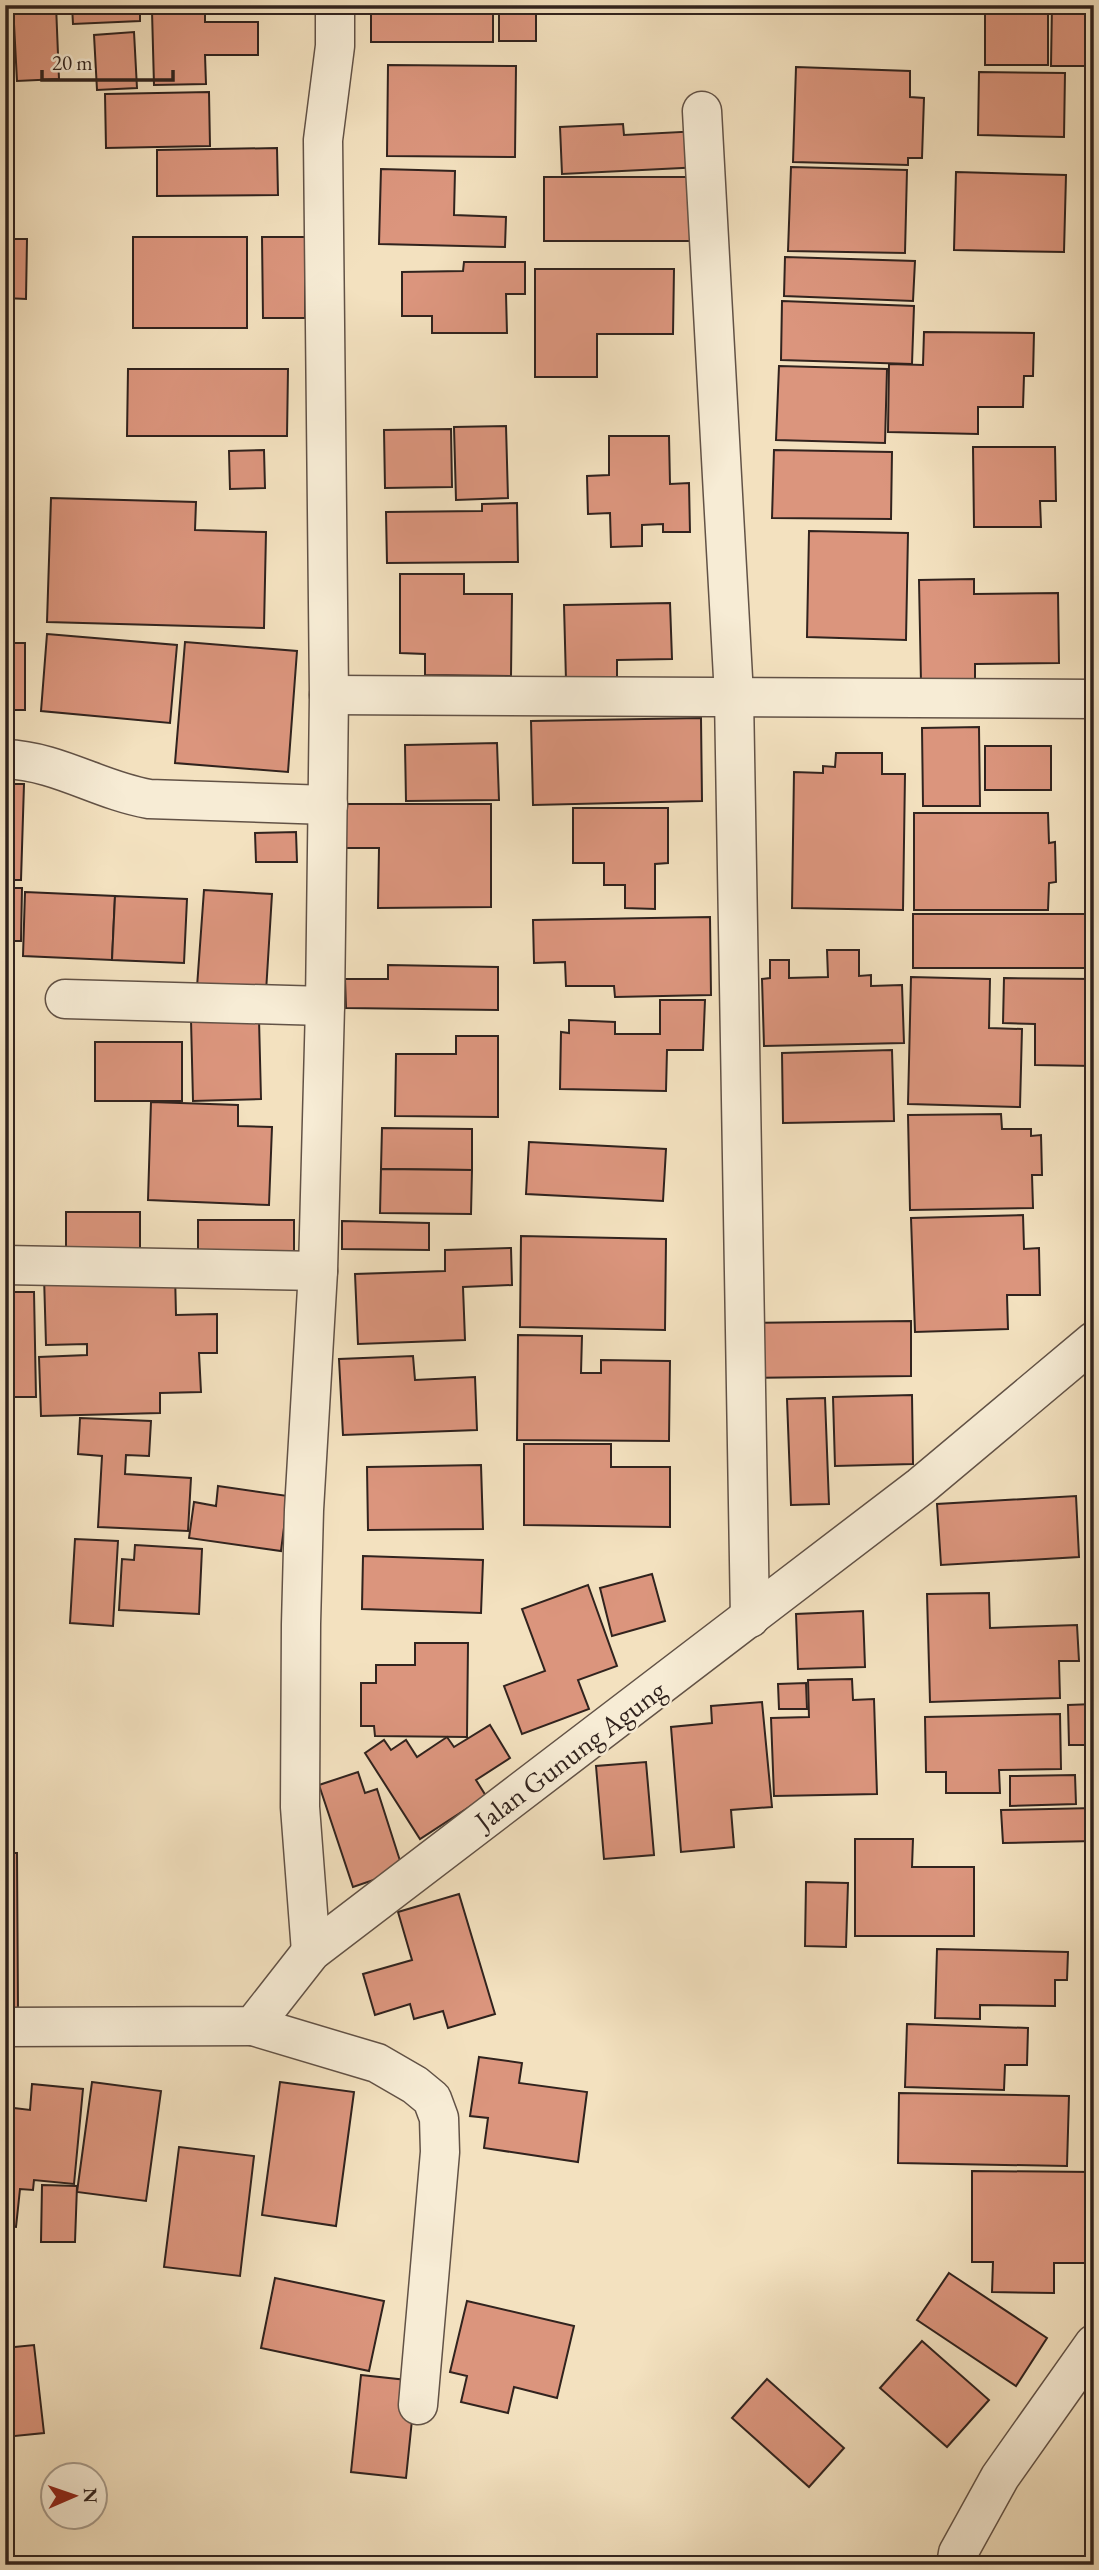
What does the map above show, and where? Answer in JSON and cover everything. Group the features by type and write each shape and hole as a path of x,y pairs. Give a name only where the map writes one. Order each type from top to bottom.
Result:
{"street":[{"path":"311,1952 300,1807 301,1624 304,1510 318,1271 326,1006 329,695 323,140 335,46 335,5"},
{"path":"702,111 734,696 750,1618"},
{"path":"329,695 1094,699"},
{"path":"5,759 45,764 127,795 149,799 328,805"},
{"path":"65,999 326,1006"},
{"path":"5,1265 318,1271"},
{"name":"Jalan Gunung Agung","path":"253,2026 311,1952 921,1486 1094,1341"},
{"path":"5,2027 253,2026 377,2063 415,2085 432,2099 439,2118 440,2152 418,2404"},
{"path":"956,2565 958,2553 1000,2477 1094,2344"}],"building":[{"path":"13,5 56,5 59,79 17,81"},
{"path":"72,5 140,5 140,21 73,24"},
{"path":"371,5 493,5 493,42 371,42"},
{"path":"499,5 536,7 536,41 499,41"},
{"path":"985,5 1048,5 1048,65 985,65"},
{"path":"1052,5 1094,5 1094,66 1051,66"},
{"path":"152,11 205,11 205,22 258,22 258,55 205,55 206,84 154,85"},
{"path":"134,32 137,88 97,90 94,35"},
{"path":"11,45 12,89 5,89 5,46"},
{"path":"388,65 516,66 515,157 387,156"},
{"path":"796,67 910,71 910,97 924,98 922,158 908,158 908,165 793,162"},
{"path":"979,72 1065,73 1064,137 978,135"},
{"path":"209,92 210,146 106,148 105,94"},
{"path":"623,124 624,135 700,131 702,167 562,174 560,127"},
{"path":"277,148 278,195 157,196 157,150"},
{"path":"791,167 907,170 905,253 788,251"},
{"path":"381,169 455,171 454,215 506,217 505,247 379,244"},
{"path":"956,172 1066,175 1064,252 954,250"},
{"path":"544,177 693,177 693,241 544,241"},
{"path":"133,237 247,237 247,328 133,328"},
{"path":"262,237 305,237 305,318 263,318"},
{"path":"5,239 27,239 26,299 5,298"},
{"path":"785,257 915,261 913,301 784,296"},
{"path":"464,262 525,262 525,294 506,294 507,333 432,333 432,316 402,316 402,272 463,271"},
{"path":"535,269 674,269 673,334 597,334 597,377 535,377"},
{"path":"782,301 914,306 912,364 781,360"},
{"path":"924,332 1034,333 1033,376 1024,376 1023,407 978,407 978,434 888,432 889,364 923,365"},
{"path":"779,366 887,369 885,443 776,440"},
{"path":"128,369 288,369 287,436 127,436"},
{"path":"506,426 508,498 456,500 454,427"},
{"path":"451,429 452,487 385,488 384,430"},
{"path":"609,436 669,436 670,484 689,483 690,532 663,532 663,524 642,525 642,546 611,547 610,513 588,514 587,476 609,475"},
{"path":"973,447 1055,447 1056,501 1040,501 1041,527 974,527"},
{"path":"264,450 265,488 230,489 229,451"},
{"path":"774,450 892,452 891,519 772,518"},
{"path":"51,498 196,502 195,530 266,532 264,628 47,622"},
{"path":"517,503 518,562 387,563 386,512 482,511 482,504"},
{"path":"809,531 908,533 906,640 807,637"},
{"path":"400,574 464,574 464,594 512,594 511,676 425,675 425,654 400,653"},
{"path":"974,579 974,594 1058,593 1059,663 975,664 975,682 921,683 919,580"},
{"path":"670,603 672,659 617,660 617,680 566,681 564,605"},
{"path":"47,634 177,645 170,723 41,711"},
{"path":"185,642 297,651 288,772 175,763"},
{"path":"5,643 25,643 25,710 5,710"},
{"path":"701,718 702,801 533,805 531,721"},
{"path":"979,727 980,806 923,806 922,728"},
{"path":"497,743 499,800 406,801 405,745"},
{"path":"985,746 1051,746 1051,790 985,790"},
{"path":"836,753 882,753 882,774 905,774 903,910 792,908 794,772 823,773 823,766 835,767"},
{"path":"5,784 24,784 21,880 5,880"},
{"path":"343,804 491,804 491,907 378,908 379,848 343,848"},
{"path":"573,808 668,808 668,863 655,864 655,909 625,908 625,885 604,885 604,863 573,863"},
{"path":"914,813 1048,813 1049,843 1055,842 1056,882 1049,883 1048,910 914,910"},
{"path":"296,832 297,862 256,862 255,833"},
{"path":"5,888 22,888 21,941 5,941"},
{"path":"204,890 272,894 266,992 197,987"},
{"path":"25,892 115,896 112,960 23,956"},
{"path":"115,896 187,899 184,963 112,960"},
{"path":"913,914 1091,914 1091,968 913,968"},
{"path":"710,917 711,995 615,997 614,986 566,986 565,962 534,963 533,920"},
{"path":"827,950 859,950 859,976 871,975 871,986 902,985 904,1043 764,1046 762,979 770,978 770,960 789,960 789,978 828,977"},
{"path":"388,965 498,967 498,1010 346,1008 345,979 388,979"},
{"path":"911,977 990,979 989,1028 1022,1029 1020,1107 908,1104"},
{"path":"1004,978 1094,979 1093,1066 1035,1065 1035,1024 1003,1023"},
{"path":"660,1000 705,1000 703,1050 667,1050 666,1091 560,1089 561,1032 569,1033 569,1020 615,1022 615,1034 660,1034"},
{"path":"259,1019 261,1099 193,1101 191,1020"},
{"path":"456,1036 498,1036 498,1117 395,1116 396,1054 456,1054"},
{"path":"95,1042 182,1042 182,1101 95,1101"},
{"path":"892,1050 894,1121 783,1123 782,1053"},
{"path":"151,1102 238,1105 238,1126 272,1127 269,1205 148,1200"},
{"path":"1001,1114 1002,1129 1031,1129 1031,1136 1041,1135 1042,1175 1032,1175 1033,1208 910,1210 908,1115"},
{"path":"382,1128 472,1129 472,1170 381,1169"},
{"path":"529,1142 666,1149 663,1201 526,1194"},
{"path":"381,1169 472,1170 471,1214 380,1213"},
{"path":"66,1212 140,1212 140,1261 66,1261"},
{"path":"1023,1215 1024,1249 1039,1248 1040,1295 1007,1295 1008,1329 915,1332 911,1218"},
{"path":"198,1220 294,1220 294,1264 198,1263"},
{"path":"342,1221 429,1223 429,1250 342,1249"},
{"path":"521,1236 666,1239 665,1330 520,1327"},
{"path":"511,1248 512,1285 463,1287 465,1340 358,1344 355,1274 445,1271 445,1250"},
{"path":"175,1273 176,1315 217,1314 217,1353 199,1353 201,1392 160,1393 160,1413 41,1416 39,1357 87,1355 87,1344 46,1345 44,1276"},
{"path":"5,1292 34,1292 36,1397 5,1397"},
{"path":"911,1321 911,1376 751,1378 751,1323"},
{"path":"518,1335 582,1336 581,1373 601,1373 601,1360 670,1361 669,1441 517,1440"},
{"path":"413,1356 415,1380 475,1377 477,1430 343,1435 339,1359"},
{"path":"912,1395 913,1464 835,1466 833,1397"},
{"path":"825,1398 829,1504 791,1505 787,1399"},
{"path":"80,1418 151,1421 149,1456 126,1455 125,1474 191,1478 188,1531 98,1527 102,1456 78,1454"},
{"path":"524,1444 611,1444 611,1467 670,1467 670,1527 524,1525"},
{"path":"481,1465 483,1529 368,1530 367,1467"},
{"path":"218,1486 288,1496 281,1551 189,1538 194,1502 216,1506"},
{"path":"1076,1496 1079,1557 941,1565 937,1504"},
{"path":"75,1539 118,1541 113,1626 70,1623"},
{"path":"135,1545 202,1549 199,1614 119,1610 122,1559 134,1560"},
{"path":"363,1556 483,1560 481,1613 362,1609"},
{"path":"652,1574 665,1621 612,1636 600,1588"},
{"path":"588,1585 617,1666 578,1680 589,1709 522,1734 504,1686 545,1671 522,1609"},
{"path":"989,1593 990,1628 1077,1625 1079,1661 1059,1661 1060,1698 930,1702 927,1594"},
{"path":"863,1611 865,1667 798,1669 796,1614"},
{"path":"415,1643 468,1643 467,1737 375,1736 374,1726 361,1726 361,1683 376,1683 376,1665 415,1665"},
{"path":"852,1679 853,1700 874,1699 877,1794 774,1796 771,1718 809,1717 808,1680"},
{"path":"806,1683 807,1709 779,1709 778,1684"},
{"path":"762,1702 772,1807 731,1810 734,1847 681,1852 671,1727 712,1723 711,1706"},
{"path":"1094,1704 1094,1774 1090,1774 1090,1745 1069,1745 1068,1705"},
{"path":"1060,1714 1061,1769 999,1770 1000,1793 946,1793 946,1772 926,1772 925,1717"},
{"path":"490,1725 510,1758 476,1780 486,1796 420,1839 365,1753 384,1740 391,1750 406,1740 417,1757 447,1737 454,1747"},
{"path":"5,1746 9,1746 9,1845 5,1845"},
{"path":"646,1762 654,1855 604,1859 596,1766"},
{"path":"358,1772 365,1793 377,1789 403,1870 353,1887 319,1785"},
{"path":"1075,1775 1076,1804 1010,1806 1010,1776"},
{"path":"1094,1808 1094,1841 1003,1843 1001,1810"},
{"path":"855,1839 913,1839 912,1867 974,1867 974,1936 855,1936"},
{"path":"5,1853 17,1853 18,2010 5,2011"},
{"path":"806,1882 848,1883 846,1947 805,1946"},
{"path":"459,1894 495,2014 448,2028 443,2011 414,2019 410,2004 375,2015 363,1974 412,1960 398,1912"},
{"path":"937,1949 1068,1952 1067,1980 1055,1980 1055,2006 980,2005 980,2019 935,2018"},
{"path":"907,2024 1028,2028 1027,2065 1005,2065 1004,2090 905,2087"},
{"path":"479,2057 522,2063 519,2083 587,2092 578,2162 484,2148 488,2118 470,2116"},
{"path":"92,2082 161,2091 146,2201 77,2192"},
{"path":"280,2082 354,2092 336,2226 262,2215"},
{"path":"32,2084 83,2089 74,2184 34,2180 33,2190 20,2189 16,2227 5,2226 5,2107 30,2110"},
{"path":"899,2093 1069,2096 1067,2166 898,2163"},
{"path":"179,2147 254,2156 240,2276 164,2267"},
{"path":"972,2171 1094,2172 1094,2263 1054,2263 1054,2293 992,2292 993,2262 972,2262"},
{"path":"42,2185 77,2186 75,2242 41,2242"},
{"path":"949,2273 1047,2338 1016,2386 917,2320"},
{"path":"275,2278 384,2301 369,2371 261,2348"},
{"path":"467,2301 574,2326 557,2398 514,2387 508,2413 461,2402 467,2376 450,2372"},
{"path":"922,2341 989,2400 947,2447 880,2388"},
{"path":"34,2345 44,2433 5,2437 5,2348"},
{"path":"361,2375 416,2381 406,2478 351,2472"},
{"path":"767,2379 844,2448 809,2487 732,2418"}]}
